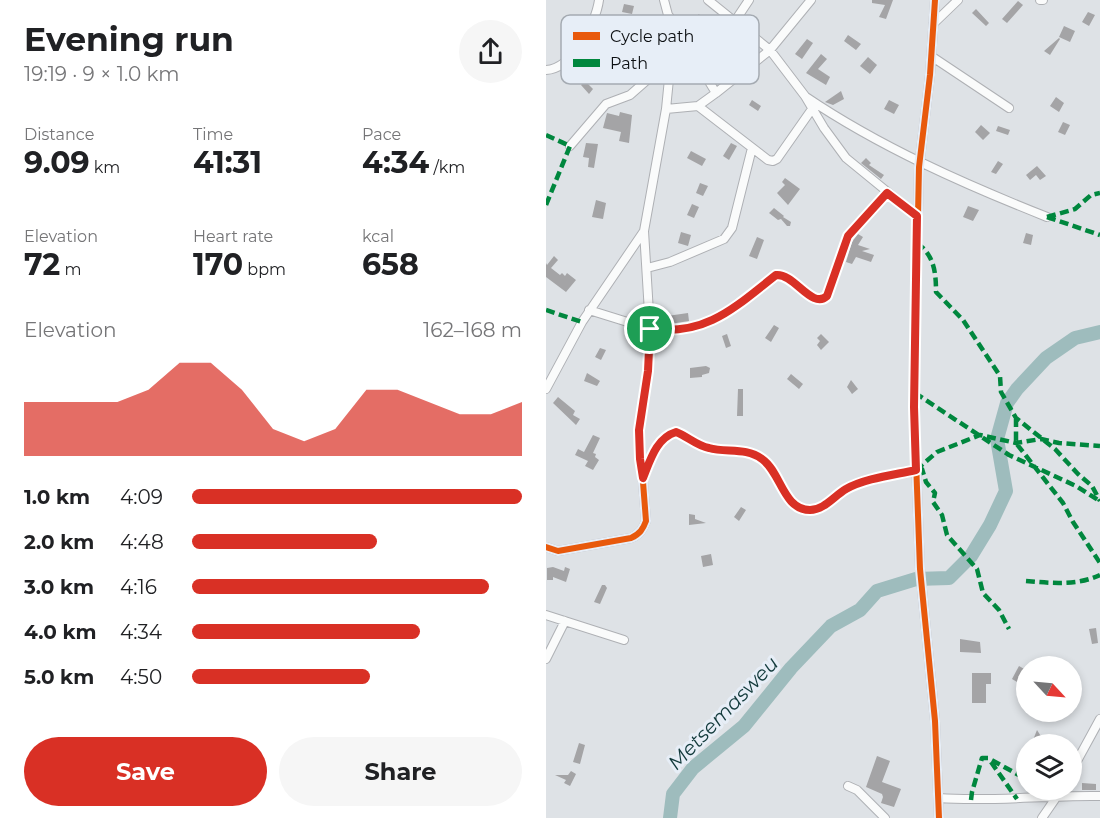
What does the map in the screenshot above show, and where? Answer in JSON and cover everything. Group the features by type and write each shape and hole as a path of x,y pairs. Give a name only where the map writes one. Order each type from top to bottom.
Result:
{"street":[{"path":"595,15 599,0"},
{"path":"664,0 668,15"},
{"path":"708,0 727,15"},
{"path":"739,15 749,0"},
{"path":"759,59 770,50 812,0"},
{"path":"935,0 917,216 914,407 920,568 936,721 939,818"},
{"path":"933,24 958,0"},
{"path":"759,41 770,50 805,96 833,142 846,158 917,216"},
{"path":"931,56 1009,108"},
{"path":"546,69 554,69 561,65"},
{"path":"570,147 606,104 630,95 643,84"},
{"path":"546,547 558,551 631,538 639,534 646,521 639,430 648,371 650,329 644,231 668,84"},
{"path":"710,84 716,93"},
{"path":"666,109 698,106 727,84"},
{"path":"805,96 851,125 968,186 1047,217"},
{"path":"698,106 768,160 773,161 777,159 812,109"},
{"path":"646,268 670,262 724,239 729,234 752,148"},
{"path":"589,310 650,329 677,331 714,320 732,311 780,274 790,279 812,298 823,300 827,296 848,236 887,193"},
{"path":"546,389 589,310 644,231"},
{"path":"643,478 662,440 676,432 709,448 750,453 762,459 773,470 792,502 806,509 813,510 822,506 858,483 916,470"},
{"path":"546,615 624,640"},
{"path":"546,659 565,621"},
{"path":"1082,752 1100,719"},
{"path":"848,786 857,790 885,818"},
{"path":"1082,794 1100,796"},
{"path":"939,798 971,800 1016,796"},
{"path":"1042,818 1055,800"}],"building":[{"path":"872,0 893,0 886,19 879,17 885,5 872,3"},
{"path":"1018,1 1023,5 1007,23 1002,19"},
{"path":"624,4 634,6 632,14 622,12"},
{"path":"976,9 989,23 986,26 972,13"},
{"path":"1088,12 1095,15 1089,26 1082,22"},
{"path":"1064,26 1075,31 1070,42 1059,37"},
{"path":"848,35 861,44 856,50 844,41"},
{"path":"1059,38 1050,55 1044,51"},
{"path":"807,39 813,43 802,59 795,54"},
{"path":"821,54 827,59 818,69 830,77 826,85 806,73"},
{"path":"868,57 877,65 870,74 860,66"},
{"path":"588,84 593,89 589,94 581,85"},
{"path":"841,91 844,99 833,105 825,102"},
{"path":"1056,97 1064,103 1059,112 1050,106"},
{"path":"752,100 761,106 758,111 749,105"},
{"path":"889,100 899,105 894,114 884,109"},
{"path":"620,112 632,115 629,143 619,141 621,132 603,128 607,113 619,116"},
{"path":"1063,122 1070,125 1065,135 1058,132"},
{"path":"981,125 990,133 983,140 975,132"},
{"path":"998,126 1010,130 1008,135 996,131"},
{"path":"586,143 598,144 594,168 588,167 589,158 583,157"},
{"path":"731,143 737,146 729,160 723,156"},
{"path":"691,151 706,159 702,166 687,158"},
{"path":"866,158 871,163 869,165 884,175 881,179 861,163"},
{"path":"998,161 1003,164 996,174 991,172"},
{"path":"1037,166 1046,176 1040,180 1036,175 1030,180 1026,175"},
{"path":"785,178 800,189 788,205 777,193 785,185 782,182"},
{"path":"700,183 708,186 703,196 696,193"},
{"path":"596,200 606,203 603,219 592,217"},
{"path":"692,204 699,207 694,218 687,215"},
{"path":"968,206 979,210 973,221 963,217"},
{"path":"774,208 791,222 790,226 769,213"},
{"path":"681,232 691,235 688,246 678,243"},
{"path":"1026,233 1033,235 1031,245 1023,243"},
{"path":"858,234 863,237 858,245 870,249 862,251 874,255 871,262 856,257 852,264 846,262 852,242"},
{"path":"757,237 764,240 757,259 749,256"},
{"path":"554,256 558,260 551,268 560,275 562,273 565,276 567,273 576,280 566,292 546,277 546,263 547,265"},
{"path":"688,313 689,321 670,324 668,321 667,316"},
{"path":"774,325 779,328 771,342 765,338"},
{"path":"727,334 731,346 726,348 722,336"},
{"path":"821,334 829,342 821,350 817,345 820,341 817,338"},
{"path":"600,348 606,350 601,360 595,357"},
{"path":"706,366 710,368 709,373 702,377 690,378 690,368"},
{"path":"587,373 600,381 597,386 584,381"},
{"path":"791,374 803,384 799,389 787,379"},
{"path":"851,380 858,389 852,394 847,387"},
{"path":"738,389 743,389 743,416 737,416"},
{"path":"558,397 575,411 573,415 580,419 576,425 553,403"},
{"path":"593,435 600,438 593,453 599,460 593,470 585,466 588,461 575,455 578,449 584,452"},
{"path":"741,507 746,510 739,521 734,517"},
{"path":"689,514 695,515 695,519 706,523 689,525"},
{"path":"711,554 713,565 703,567 701,556"},
{"path":"553,567 564,571 565,567 570,569 566,582 553,577 553,580 547,580 547,568"},
{"path":"602,585 607,588 600,604 594,602"},
{"path":"1096,628 1098,643 1092,644 1089,629"},
{"path":"960,639 980,642 981,653 960,652"},
{"path":"972,673 991,673 991,684 986,684 986,703 972,703"},
{"path":"579,743 585,745 580,764 573,762"},
{"path":"877,756 890,761 882,782 901,789 894,807 881,803 882,794 866,787"},
{"path":"571,771 576,774 570,786 564,783 566,780 555,775 568,775"},
{"path":"1082,783 1096,784 1096,790 1082,790"}],"waterway":[{"name":"Metsemasweu","path":"670,818 673,794 693,768 744,726 791,668 831,626 860,610 877,591 916,579 949,578 971,556 990,525 1006,491 997,439 1007,403 1046,358 1075,338 1100,332"}],"marked path":[{"path":"546,135 570,146 546,205"},
{"path":"1047,217 1075,209 1091,195 1100,193"},
{"path":"1047,217 1100,235"},
{"path":"917,243 927,253 933,264 936,292 963,320 1000,376 1001,392 1016,418 1055,449 1092,486 1100,501"},
{"path":"546,310 582,322"},
{"path":"915,393 1009,455 1076,486 1098,500"},
{"path":"1016,418 1016,443 1063,503 1100,563"},
{"path":"916,470 937,452 980,435 1016,443 1041,439 1059,443 1100,446"},
{"path":"919,469 922,469 926,482 935,493 933,502 942,515 947,535 977,569 983,593 999,610 1009,629"},
{"path":"1026,581 1073,582 1100,575"},
{"path":"971,800 982,758 988,758 1016,773"},
{"path":"991,762 1016,798"}],"cycle path":[{"path":"935,0 930,75 919,167 914,407 920,569 935,721 939,818"},
{"path":"546,547 558,551 631,538 644,526 646,521 639,430 648,371 650,329 688,328 719,317 776,275 783,276 815,299 827,296 848,236 887,193"}],"route":[{"path":"887,193 917,216 914,407 916,470 858,483 822,506 813,510 806,509 792,502 773,470 762,459 750,453 709,448 676,432 662,440 643,478 639,430 648,371 650,329 677,331 714,320 732,311 780,274 790,279 812,298 823,300 827,296 848,236 887,193"}]}
